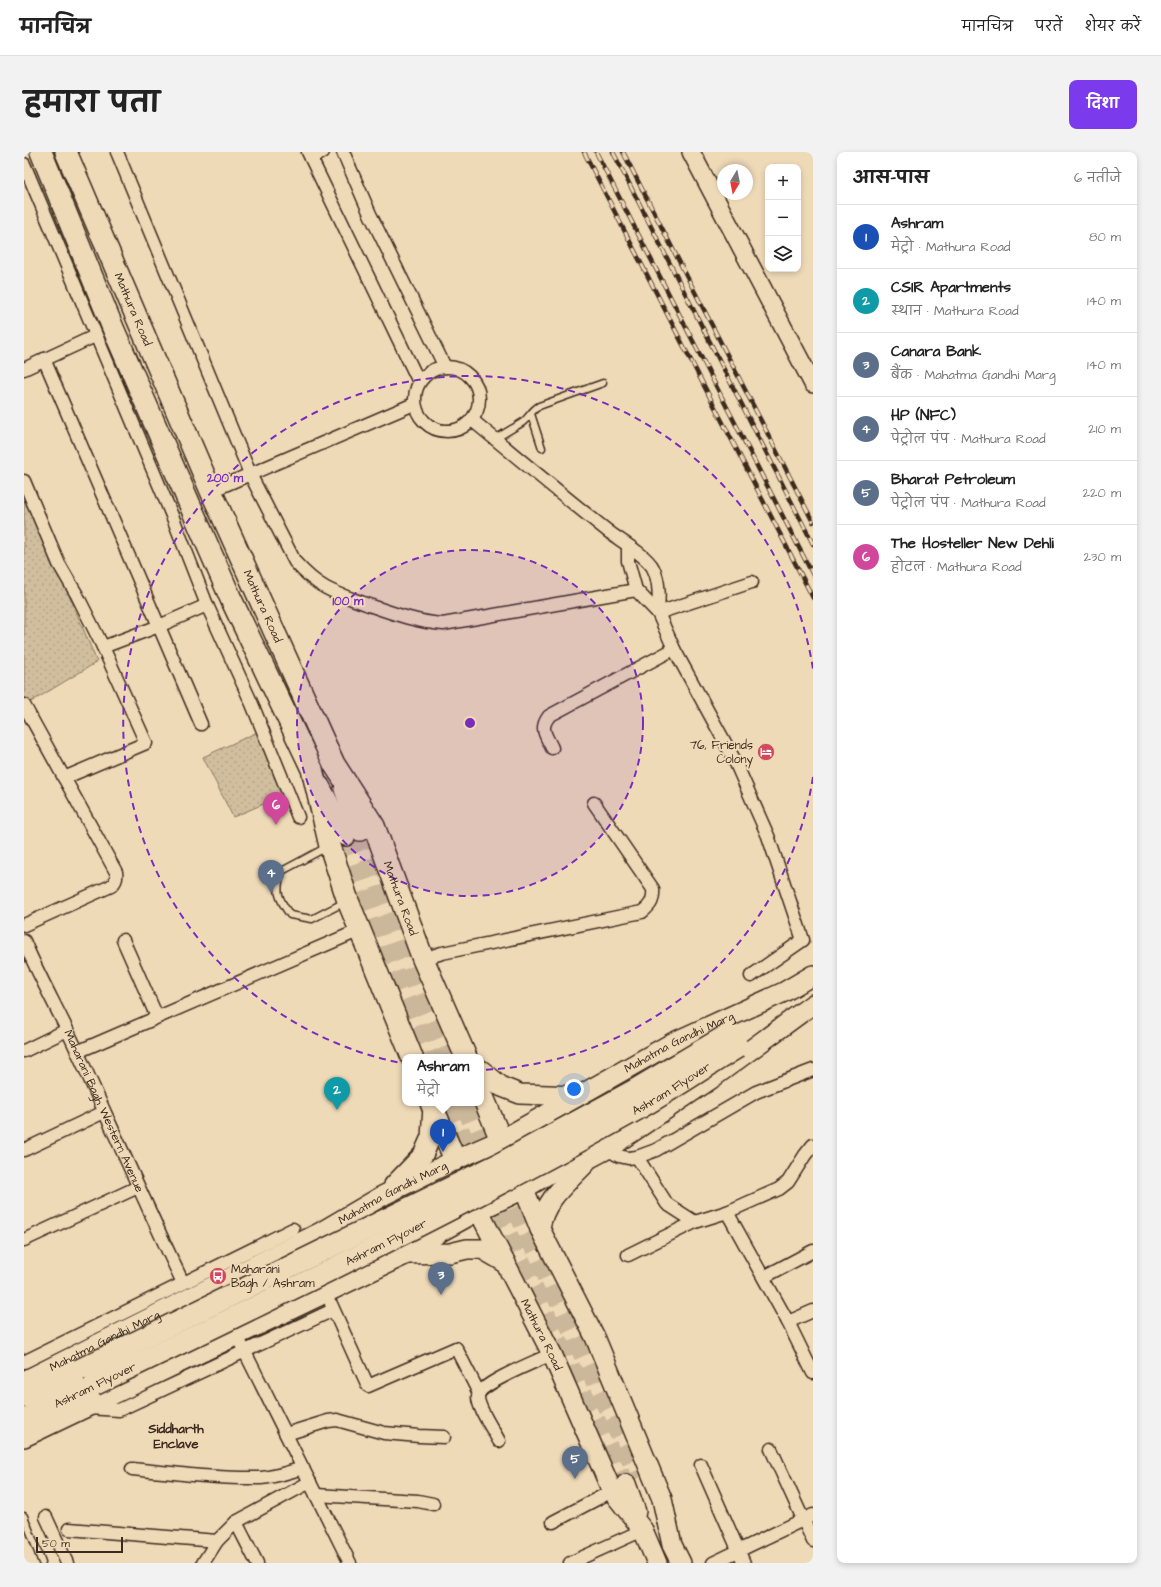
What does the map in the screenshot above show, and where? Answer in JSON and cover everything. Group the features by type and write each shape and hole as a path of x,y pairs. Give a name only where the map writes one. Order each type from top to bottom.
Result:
{"highway":[{"name":"Mathura Road","path":"41,152 113,328 228,592 345,838 348,900 411,1054"},
{"name":"Mathura Road","path":"66,152 211,491 334,764 374,826 423,959 462,1048"},
{"name":"Ashram Flyover","path":"24,1398 501,1163 633,1091 734,1041"},
{"name":"Ashram Flyover","path":"24,1420 303,1284 510,1178 640,1108 734,1041"},
{"path":"484,1099 524,1189"},
{"name":"Mathura Road","path":"432,1106 455,1160"}],"main road":[{"path":"334,764 345,838"},
{"path":"784,992 813,975"},
{"name":"Mahatma Gandhi Marg","path":"734,1041 784,992"},
{"name":"Mahatma Gandhi Marg","path":"24,1381 321,1232 384,1195 455,1160 501,1140 672,1042 784,992"},
{"path":"734,1041 813,1003"},
{"path":"24,1437 85,1408 240,1343 328,1291 407,1254 440,1232 478,1211 524,1189 547,1175 590,1158 607,1149 711,1079 813,1003"},
{"path":"484,1072 502,1087 520,1094 576,1096 590,1158"},
{"path":"407,1254 384,1195 423,1155 431,1136 432,1106"},
{"path":"540,1228 541,1218 556,1192 590,1158"},
{"name":"Mathura Road","path":"455,1160 478,1211 552,1354 626,1484 657,1563"},
{"path":"524,1189 540,1228 601,1352 662,1499 672,1545"},
{"path":"321,1232 346,1283"},
{"path":"407,1254 450,1253 467,1249 482,1249 506,1263"},
{"path":"626,1484 672,1545 682,1563"}],"street":[{"path":"117,152 251,476 295,562 305,572 325,587 339,594 400,616 424,622 443,624 636,590"},
{"path":"323,152 309,155 419,382"},
{"path":"343,152 370,214 445,366"},
{"path":"691,152 813,384"},
{"path":"24,164 95,336 173,518 207,605 252,704 298,817"},
{"path":"24,369 95,336"},
{"path":"44,359 201,724"},
{"path":"445,366 463,371 476,385 479,395 478,404 472,420 453,430 438,430 428,425 423,421 414,404 415,393 419,382 428,372 436,368 445,366"},
{"path":"211,491 251,476 414,404"},
{"path":"472,420 628,547 646,559 653,568 659,593 658,613"},
{"path":"24,481 59,564 77,595 103,647 146,743 64,778"},
{"path":"628,547 628,561 636,590 658,613 674,649 734,759 768,836 803,940 750,976"},
{"path":"658,613 752,582"},
{"path":"103,647 159,626 207,605"},
{"path":"552,748 543,723 549,716 674,649"},
{"path":"24,705 116,872 115,882 111,886 24,925"},
{"path":"423,959 442,953 642,912 650,906 654,898 654,889 594,803"},
{"path":"77,1052 360,930"},
{"path":"123,940 157,1017"},
{"name":"Maharani Bagh Western Avenue","path":"24,941 28,961 67,1030 183,1283"},
{"path":"24,1051 67,1030"},
{"path":"607,1149 619,1156 637,1157 656,1150 756,1092 813,1070"},
{"path":"24,1150 104,1112"},
{"path":"628,1256 695,1222 727,1212 779,1188 788,1182 813,1145"},
{"path":"637,1157 668,1204 695,1222"},
{"path":"24,1240 138,1187"},
{"path":"727,1212 788,1322 813,1374"},
{"path":"24,1362 293,1229"},
{"path":"764,1277 813,1251"},
{"path":"328,1291 333,1310 368,1386 456,1348 479,1393"},
{"path":"333,1310 240,1343 350,1563"},
{"path":"788,1322 813,1311"},
{"path":"499,1441 478,1400 479,1393 484,1387 515,1370 552,1354"},
{"path":"286,1434 328,1421 337,1420 368,1430 384,1433 444,1437"},
{"path":"771,1449 808,1518 813,1541"},
{"path":"701,1465 744,1563"},
{"path":"132,1469 261,1478 302,1468"},
{"path":"203,1563 217,1541 236,1522 310,1482"},
{"path":"553,1522 626,1484"},
{"path":"316,1495 418,1501 433,1504"},
{"path":"46,1517 67,1563"},
{"path":"713,1563 808,1518"},
{"path":"236,1522 257,1563"},
{"path":"68,1529 217,1541"},
{"path":"570,1563 643,1530"}],"lane":[{"path":"496,439 522,422 532,414 534,409 539,406 603,383"},
{"path":"532,414 542,448"},
{"path":"345,838 282,871 277,885 280,900 290,914 312,919 348,900"},
{"path":"24,1516 42,1563"}],"shaded area":[{"path":"24,496 57,566 97,662 24,706"},
{"path":"262,730 287,794 233,817 203,757"}],"tunnel":[{"path":"360,831 399,946 444,1054"},
{"path":"346,836 384,949 429,1054"},
{"path":"450,1106 468,1149 626,1484"},
{"path":"465,1106 481,1144 513,1202 639,1478"}],"railway":[{"path":"584,152 813,598"},
{"path":"596,152 813,575"},
{"path":"613,152 813,544"},
{"path":"623,152 813,522"}],"place":[{"name":"76, Friends Colony","path":"766,752"},
{"name":"The Hosteller New Dehli","path":"276,825"},
{"name":"HP (NFC)","path":"271,893"},
{"name":"CSIR Apartments","path":"337,1110"},
{"name":"Ashram","path":"443,1152"},
{"name":"Maharani Bagh / Ashram","path":"218,1276"},
{"name":"Canara Bank","path":"441,1295"},
{"name":"Bharat Petroleum","path":"575,1479"}],"district":[{"name":"Siddharth Enclave","path":"176,1436"}]}
